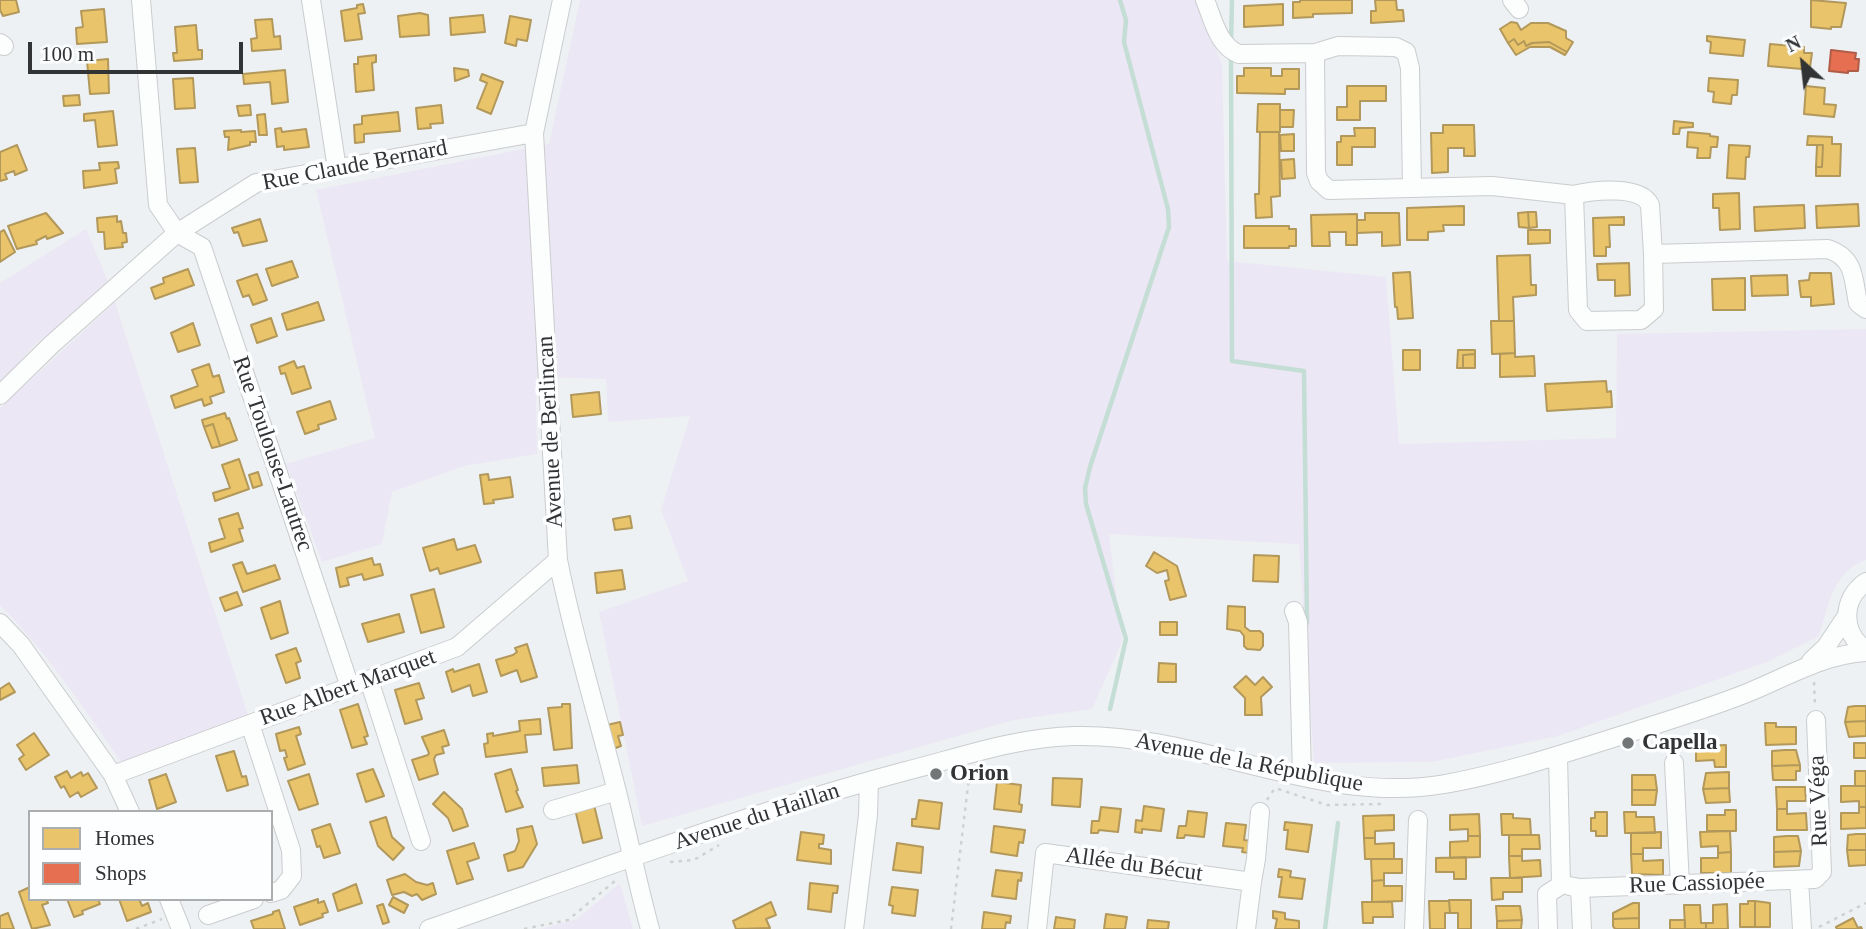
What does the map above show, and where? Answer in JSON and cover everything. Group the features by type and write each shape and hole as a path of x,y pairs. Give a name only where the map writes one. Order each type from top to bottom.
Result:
{"street":[{"path":"141,0 158,205 177,233"},
{"path":"311,0 337,169"},
{"name":"Avenue de Berlincan","path":"562,0 534,133 558,560 567,607 617,790 650,929"},
{"path":"1205,0 1222,42 1228,49 1239,54 1315,53 1338,47 1396,47 1406,52 1410,68 1412,188"},
{"path":"1315,53 1317,173 1319,181 1329,190 1492,186 1574,195 1586,192 1632,192 1647,198 1650,205 1654,309 1641,320 1587,321 1578,310 1574,195"},
{"name":"Rue Claude Bernard","path":"0,395 51,345 177,233 256,183 534,133"},
{"name":"Rue Toulouse-Lautrec","path":"177,233 202,247 350,687"},
{"path":"1653,254 1828,249 1842,254 1849,263 1858,303 1866,309"},
{"name":"Rue Albert Marquet","path":"113,775 457,647 558,560"},
{"name":"Avenue de la République","path":"1810,674 1846,617 1854,592 1866,582"},
{"path":"1294,611 1298,622 1302,776"},
{"path":"1846,617 1855,642 1866,651"},
{"path":"0,623 21,645 113,775 129,810"},
{"name":"Avenue de la République","path":"1092,736 1183,747 1302,776 1372,788 1421,787 1469,779 1558,756 1810,674 1837,655 1866,651"},
{"path":"369,680 421,841"},
{"name":"Rue Véga","path":"1802,929 1807,880 1822,872 1816,720"},
{"path":"250,724 291,850 292,876 281,890 273,892"},
{"name":"Avenue du Haillan","path":"429,929 634,866 771,809 1020,742 1092,736"},
{"path":"1548,929 1547,894 1561,885 1558,756"},
{"path":"1674,763 1680,885"},
{"path":"854,929 868,814 869,781"},
{"path":"553,810 617,790"},
{"path":"1246,929 1256,859 1259,812"},
{"path":"1414,929 1418,820"},
{"name":"Allée du Bécut","path":"1037,929 1045,853 1252,882"},
{"name":"Rue Cassiopée","path":"1561,885 1580,888 1807,880"},
{"path":"1580,888 1582,929"},
{"path":"208,915 248,901"}],"path":[{"path":"1810,674 1823,677"},
{"path":"1807,685 1810,674"},
{"path":"1810,674 1816,720"},
{"path":"951,929 970,766 961,770"},
{"path":"1266,785 1327,805 1386,804"},
{"path":"667,862 694,860 726,841"},
{"path":"524,929 568,920 634,866"},
{"path":"1815,929 1866,903"},
{"path":"136,929 175,914"}],"shaded area":[{"path":"580,0 1195,0 1222,64 1227,261 1386,277 1399,444 1616,438 1617,334 1866,329 1866,560 1855,565 1839,581 1829,602 1819,636 1767,662 1558,736 1432,762 1314,763 1299,544 1109,534 1122,642 1092,709 1014,720 642,826 599,612 688,581 661,510 690,416 608,422 606,379 536,377 537,454 464,466 392,492 382,544 322,562 286,464 375,438 316,190 549,144"},
{"path":"86,229 110,286 33,346 0,386 0,283"},
{"path":"115,302 248,715 122,763 49,662 0,605 0,408"},
{"path":"620,883 633,929 541,929 577,919"}],"building: Homes":[{"path":"0,0 16,0 19,12 3,16"},
{"path":"1352,0 1352,13 1313,14 1313,17 1293,18 1293,2"},
{"path":"1375,0 1396,0 1397,10 1403,10 1404,21 1371,23 1371,11 1376,11"},
{"path":"1811,0 1846,3 1841,27 1811,27"},
{"path":"363,4 365,13 358,14 362,39 345,41 341,11"},
{"path":"1283,4 1283,25 1244,27 1244,6"},
{"path":"104,9 107,42 77,44 76,28 83,27 81,11"},
{"path":"420,13 428,15 429,35 400,37 398,16"},
{"path":"483,15 485,32 451,35 450,18"},
{"path":"510,16 531,20 527,41 517,39 516,46 505,43"},
{"path":"272,19 274,37 280,36 281,49 252,51 251,39 257,38 255,20"},
{"path":"1511,22 1517,23 1521,30 1531,23 1548,23 1566,31 1566,38 1573,42 1567,52 1549,42 1526,46 1524,41 1518,45 1514,39 1508,43 1500,29"},
{"path":"196,25 198,50 202,50 202,59 174,61 173,53 177,53 175,27"},
{"path":"1707,36 1745,40 1743,56 1710,53 1711,42 1707,41"},
{"path":"1514,39 1518,45 1524,41 1526,46 1549,42 1567,52 1565,55 1550,47 1530,47 1516,55 1508,43"},
{"path":"1770,44 1804,47 1804,53 1812,53 1810,67 1802,69 1768,66"},
{"path":"376,55 376,62 372,63 374,90 356,92 354,64 358,64 358,57"},
{"path":"108,59 109,93 90,94 87,61"},
{"path":"454,68 468,70 469,76 455,81"},
{"path":"1244,68 1271,68 1271,76 1282,76 1282,69 1299,69 1299,89 1285,89 1285,94 1237,93 1237,76 1244,76"},
{"path":"285,70 288,102 272,104 270,82 244,84 243,74"},
{"path":"482,74 503,82 491,114 477,108 487,83 480,80"},
{"path":"193,78 195,108 175,109 173,79"},
{"path":"1709,78 1738,80 1737,95 1732,95 1731,104 1713,102 1714,92 1708,91"},
{"path":"1347,86 1386,86 1386,101 1360,101 1360,120 1337,120 1337,107 1347,107"},
{"path":"1806,86 1825,88 1824,104 1836,105 1834,117 1804,114"},
{"path":"79,95 80,105 64,106 63,96"},
{"path":"1258,104 1280,104 1280,132 1257,132"},
{"path":"250,105 251,115 239,116 237,106"},
{"path":"441,105 443,123 418,129 416,108"},
{"path":"1280,110 1294,110 1293,127 1280,127"},
{"path":"113,111 117,145 98,147 95,120 84,121 84,114"},
{"path":"398,112 400,131 364,134 364,142 355,143 354,125 362,124 362,116"},
{"path":"265,114 267,135 259,135 257,115"},
{"path":"1674,121 1693,123 1693,127 1680,128 1679,134 1673,134"},
{"path":"1443,125 1474,125 1475,156 1464,156 1464,148 1448,148 1448,172 1432,173 1431,133 1443,133"},
{"path":"281,128 282,132 306,129 309,147 284,150 284,146 277,147 275,129"},
{"path":"1354,128 1375,128 1375,147 1352,147 1352,165 1337,165 1337,142 1341,142 1341,136 1355,136"},
{"path":"224,131 255,131 256,142 228,150 229,137 225,137"},
{"path":"1260,132 1279,132 1280,196 1271,197 1272,217 1256,218 1255,194 1259,194"},
{"path":"1688,132 1718,137 1717,147 1711,147 1710,158 1697,158 1698,148 1687,147"},
{"path":"1294,134 1294,151 1281,151 1280,135"},
{"path":"1808,136 1832,137 1832,144 1841,144 1840,176 1816,176 1816,167 1822,167 1823,145 1807,145"},
{"path":"17,145 27,170 15,175 14,171 5,174 7,179 0,181 0,152"},
{"path":"1729,145 1750,146 1749,157 1746,157 1745,179 1727,178"},
{"path":"1817,145 1823,145 1822,167 1816,167"},
{"path":"195,148 198,182 180,183 177,149"},
{"path":"1294,159 1295,178 1282,179 1281,160"},
{"path":"118,162 119,168 115,169 117,183 84,188 83,171 100,170 99,163"},
{"path":"1739,193 1740,229 1720,230 1719,208 1713,208 1713,194"},
{"path":"1858,204 1859,226 1817,228 1816,206"},
{"path":"1804,205 1805,228 1755,231 1754,207"},
{"path":"1464,206 1464,225 1443,225 1444,231 1428,232 1428,240 1407,240 1407,208"},
{"path":"1528,212 1536,212 1537,227 1529,228"},
{"path":"1528,212 1529,228 1519,227 1518,213"},
{"path":"46,213 63,233 47,239 46,236 36,241 37,244 17,249 8,226"},
{"path":"1365,213 1399,213 1400,245 1382,246 1382,232 1357,233 1357,220 1365,220"},
{"path":"1357,214 1357,245 1346,245 1346,232 1329,232 1330,246 1312,246 1311,215"},
{"path":"117,216 117,222 121,221 123,233 126,233 127,242 122,243 123,247 105,249 104,232 98,232 97,218"},
{"path":"1624,217 1624,225 1609,225 1610,247 1606,247 1606,256 1594,256 1593,218"},
{"path":"260,219 267,241 243,246 238,232 234,233 232,228"},
{"path":"1244,226 1289,226 1289,229 1296,229 1296,246 1244,248"},
{"path":"4,230 15,252 0,262 0,232"},
{"path":"1528,230 1550,230 1550,243 1528,244"},
{"path":"1530,255 1531,285 1536,285 1536,295 1513,297 1514,321 1499,321 1497,256"},
{"path":"292,261 298,277 272,286 266,269"},
{"path":"1629,263 1630,295 1615,296 1615,280 1598,280 1597,264"},
{"path":"188,269 194,285 155,299 151,288 164,283 163,278"},
{"path":"1410,272 1413,318 1398,319 1393,273"},
{"path":"1810,273 1831,273 1834,304 1811,306 1811,297 1801,297 1799,281 1809,280"},
{"path":"257,274 267,300 253,305 249,295 243,297 237,281"},
{"path":"1787,275 1788,295 1752,296 1751,276"},
{"path":"1745,278 1745,310 1713,310 1712,279"},
{"path":"318,302 324,320 287,330 282,314"},
{"path":"271,318 277,336 257,343 251,325"},
{"path":"1491,321 1514,321 1515,353 1492,354"},
{"path":"193,323 200,345 178,352 171,333"},
{"path":"1403,350 1420,350 1420,370 1403,370"},
{"path":"1458,350 1475,350 1475,354 1463,355 1463,368 1457,368"},
{"path":"1515,353 1515,357 1534,356 1535,376 1500,377 1500,354"},
{"path":"1475,354 1475,368 1463,368 1463,355"},
{"path":"294,361 297,368 304,366 311,388 292,394 285,373 281,374 279,367"},
{"path":"209,364 213,377 219,375 224,392 210,397 212,403 204,406 202,399 175,408 171,396 198,386 192,370"},
{"path":"1606,381 1607,392 1611,391 1612,407 1547,411 1545,384"},
{"path":"599,392 601,414 573,417 571,395"},
{"path":"330,401 336,419 318,425 319,429 305,434 297,412"},
{"path":"225,413 237,440 220,446 213,424 204,427 202,420"},
{"path":"213,424 220,446 212,448 204,427"},
{"path":"239,459 249,489 215,501 213,493 230,488 222,465"},
{"path":"258,472 262,485 253,488 249,475"},
{"path":"488,474 489,480 510,477 513,497 484,504 480,475"},
{"path":"238,513 243,528 239,529 243,541 211,552 209,543 225,538 219,519"},
{"path":"630,516 632,528 615,530 613,519"},
{"path":"454,539 457,550 475,545 481,562 440,574 438,568 430,571 423,548"},
{"path":"1154,552 1177,566 1186,596 1170,600 1165,581 1169,580 1167,570 1157,573 1146,566"},
{"path":"1254,555 1279,556 1278,582 1253,581"},
{"path":"372,558 374,565 380,564 383,575 364,580 362,574 347,578 349,585 340,587 336,568"},
{"path":"242,562 247,574 275,565 280,579 243,592 233,565"},
{"path":"622,570 625,589 597,593 595,573"},
{"path":"434,589 444,627 421,633 411,595"},
{"path":"237,592 242,605 225,611 220,598"},
{"path":"280,601 288,633 271,639 261,608"},
{"path":"1228,606 1245,607 1245,627 1263,634 1263,646 1260,650 1247,649 1240,631 1227,629"},
{"path":"399,614 404,632 368,642 362,624"},
{"path":"1160,622 1177,622 1177,635 1160,635"},
{"path":"527,644 537,677 521,682 517,670 501,676 496,660 513,655 517,652 515,648"},
{"path":"296,648 301,661 296,663 300,678 286,683 276,655"},
{"path":"1159,663 1176,664 1176,682 1158,682"},
{"path":"479,664 487,692 473,696 470,685 452,692 446,672"},
{"path":"1246,676 1255,685 1263,677 1272,687 1261,697 1262,715 1245,715 1245,698 1234,687"},
{"path":"9,683 15,692 0,700 0,689"},
{"path":"419,683 424,698 416,700 422,719 405,724 395,690"},
{"path":"358,704 368,736 364,737 367,744 352,748 340,710"},
{"path":"562,704 570,704 572,748 554,750 548,708 562,707"},
{"path":"1866,706 1866,721 1845,722 1848,707"},
{"path":"540,719 541,734 525,735 527,752 486,757 484,744 488,743 487,734 493,733 493,736 520,731 519,721"},
{"path":"1866,721 1866,736 1849,737 1845,722"},
{"path":"620,722 623,735 618,736 621,746 613,749 607,725"},
{"path":"1765,723 1776,723 1776,727 1796,727 1796,744 1766,745"},
{"path":"299,727 301,734 296,736 305,764 288,770 284,758 287,757 285,750 280,751 276,734"},
{"path":"444,730 449,745 442,747 444,753 436,755 434,759 438,774 419,780 412,760 429,753 422,737"},
{"path":"34,733 49,755 26,770 19,759 24,755 17,745"},
{"path":"1854,743 1866,743 1866,758 1854,758"},
{"path":"1726,745 1726,767 1715,767 1714,760 1696,761 1696,746"},
{"path":"1796,750 1800,765 1772,766 1772,751"},
{"path":"234,751 242,777 246,776 248,785 227,791 216,756"},
{"path":"577,765 579,783 544,786 542,768"},
{"path":"1800,765 1800,771 1796,771 1796,780 1773,780 1772,766"},
{"path":"373,769 384,796 366,802 357,774"},
{"path":"511,769 523,807 506,812 495,774"},
{"path":"67,771 71,778 81,772 83,776 88,773 97,788 81,797 78,792 70,797 55,777"},
{"path":"1855,771 1866,771 1866,786 1855,786"},
{"path":"1729,772 1729,788 1703,789 1706,773"},
{"path":"166,774 176,802 157,809 149,780"},
{"path":"309,774 318,804 299,810 288,781"},
{"path":"1632,775 1655,775 1657,790 1632,790"},
{"path":"1053,778 1082,779 1080,807 1052,805"},
{"path":"997,782 1021,785 1021,812 994,809"},
{"path":"1841,786 1866,786 1866,807 1859,807 1859,801 1841,802"},
{"path":"1776,787 1805,787 1806,801 1787,801 1787,809 1777,809"},
{"path":"1729,788 1730,802 1706,803 1703,789"},
{"path":"1632,790 1657,790 1655,805 1632,805"},
{"path":"444,792 462,809 468,826 453,831 448,818 433,804"},
{"path":"919,800 942,803 939,829 912,826"},
{"path":"594,805 602,838 583,843 575,809"},
{"path":"1144,806 1164,809 1161,831 1142,829 1142,833 1135,832 1136,820 1142,821"},
{"path":"1101,807 1121,809 1118,832 1099,830 1098,833 1091,833 1092,821 1099,821"},
{"path":"1859,807 1866,807 1866,828 1841,829 1841,813 1859,813"},
{"path":"1777,809 1787,809 1787,814 1806,813 1807,830 1777,830"},
{"path":"1725,810 1736,810 1736,831 1707,831 1707,815 1725,815"},
{"path":"1188,811 1207,813 1204,837 1185,835 1184,838 1177,838 1179,826 1186,826"},
{"path":"1595,812 1607,812 1607,836 1596,836 1596,831 1591,831 1591,818 1595,818"},
{"path":"1624,812 1636,812 1636,817 1654,817 1655,833 1625,833"},
{"path":"1479,814 1480,836 1468,836 1468,829 1450,830 1450,815"},
{"path":"1501,814 1530,819 1531,835 1502,835"},
{"path":"1394,815 1394,830 1375,831 1375,838 1364,838 1363,816"},
{"path":"386,817 392,837 404,848 393,860 378,846 370,822"},
{"path":"1285,822 1312,825 1308,852 1286,849 1288,830 1284,830"},
{"path":"1226,823 1246,825 1244,840 1251,841 1249,853 1242,852 1243,848 1223,846"},
{"path":"330,824 340,853 324,858 320,846 317,847 312,830"},
{"path":"532,826 537,844 523,867 508,871 504,855 515,851 519,841 517,829"},
{"path":"994,826 1025,830 1023,843 1019,842 1017,856 991,852"},
{"path":"1730,831 1731,852 1718,853 1718,846 1701,847 1700,832"},
{"path":"801,832 824,835 823,844 819,844 819,848 831,850 831,864 797,860"},
{"path":"1661,832 1661,848 1643,848 1643,854 1631,854 1631,833"},
{"path":"1866,834 1866,850 1847,850 1848,835"},
{"path":"1509,835 1539,835 1540,849 1522,849 1522,856 1509,856"},
{"path":"1468,836 1480,836 1480,857 1450,858 1450,842 1468,841"},
{"path":"1798,836 1801,851 1774,852 1774,837"},
{"path":"1364,838 1375,838 1375,844 1394,843 1394,859 1365,859"},
{"path":"474,843 479,858 467,862 473,879 457,884 447,851"},
{"path":"897,843 923,847 921,873 893,870"},
{"path":"1847,850 1866,850 1866,865 1849,866"},
{"path":"1801,851 1799,866 1774,867 1774,852"},
{"path":"1731,852 1731,873 1701,873 1701,858 1718,858 1718,853"},
{"path":"1631,854 1643,854 1643,861 1663,860 1663,875 1632,874"},
{"path":"1509,856 1522,856 1522,861 1540,860 1541,876 1510,878"},
{"path":"1466,857 1466,879 1454,879 1454,872 1436,872 1436,858"},
{"path":"1371,859 1402,859 1402,873 1384,873 1384,880 1372,881"},
{"path":"1279,869 1291,871 1290,877 1305,879 1302,899 1279,897 1282,877 1278,877"},
{"path":"996,870 1022,873 1021,881 1018,880 1016,899 992,896"},
{"path":"405,874 416,882 427,885 433,883 436,894 422,900 417,894 412,896 404,892 392,895 387,880"},
{"path":"1491,878 1522,878 1522,892 1503,892 1503,899 1492,900"},
{"path":"1384,880 1384,886 1402,886 1402,901 1372,902 1372,881"},
{"path":"810,883 838,886 837,893 833,893 831,912 808,909"},
{"path":"356,884 362,903 338,911 333,894"},
{"path":"892,887 918,890 915,916 892,913 893,906 889,905"},
{"path":"28,888 28,901 47,901 48,903 42,905 50,925 32,929 19,892"},
{"path":"393,897 408,905 404,913 389,905"},
{"path":"318,899 318,903 324,901 328,912 322,914 323,917 300,925 294,907"},
{"path":"1449,900 1471,900 1471,929 1458,929 1458,913 1450,913"},
{"path":"68,901 99,901 100,904 74,917"},
{"path":"120,901 140,901 142,906 148,903 151,912 127,921"},
{"path":"1429,901 1449,901 1450,913 1445,913 1445,929 1430,929"},
{"path":"1748,901 1755,901 1755,927 1740,927 1740,904 1748,904"},
{"path":"1755,901 1770,903 1770,927 1755,927"},
{"path":"771,902 776,915 766,919 770,928 736,929 733,921"},
{"path":"1362,902 1392,902 1393,917 1373,917 1373,923 1363,923"},
{"path":"1633,903 1639,903 1639,918 1613,919 1613,913"},
{"path":"383,904 389,922 383,924 377,906"},
{"path":"1727,904 1728,929 1706,929 1706,923 1713,923 1713,905"},
{"path":"1684,905 1700,905 1701,923 1706,923 1706,929 1685,929"},
{"path":"1496,906 1520,906 1522,920 1497,921"},
{"path":"279,910 285,929 254,929 251,921"},
{"path":"1273,911 1285,913 1285,919 1299,921 1299,929 1275,929 1277,919 1273,918"},
{"path":"984,912 1011,916 1010,923 1006,922 1005,929 982,929"},
{"path":"8,913 14,929 0,929 0,916"},
{"path":"1106,914 1127,917 1125,929 1104,929"},
{"path":"1056,917 1075,920 1074,929 1054,929"},
{"path":"1639,918 1639,929 1615,929 1613,926 1613,919"},
{"path":"1853,918 1858,928 1862,929 1837,929 1836,927"},
{"path":"1148,920 1169,922 1168,929 1147,929"},
{"path":"1522,920 1521,929 1497,929 1497,921"},
{"path":"1670,920 1685,920 1685,929 1670,929"}],"building: Shops":[{"path":"1831,50 1856,53 1855,59 1859,59 1858,71 1829,71"}],"waterway":[{"path":"1110,709 1126,639 1086,504 1085,488 1169,227 1168,209 1124,42 1126,20 1120,0"},
{"path":"1231,43 1232,0"},
{"path":"1231,55 1232,361 1304,371 1307,623"},
{"path":"1325,929 1338,823"}],"place":[{"name":"Capella","path":"1628,743"},
{"name":"Orion","path":"936,774"}]}
